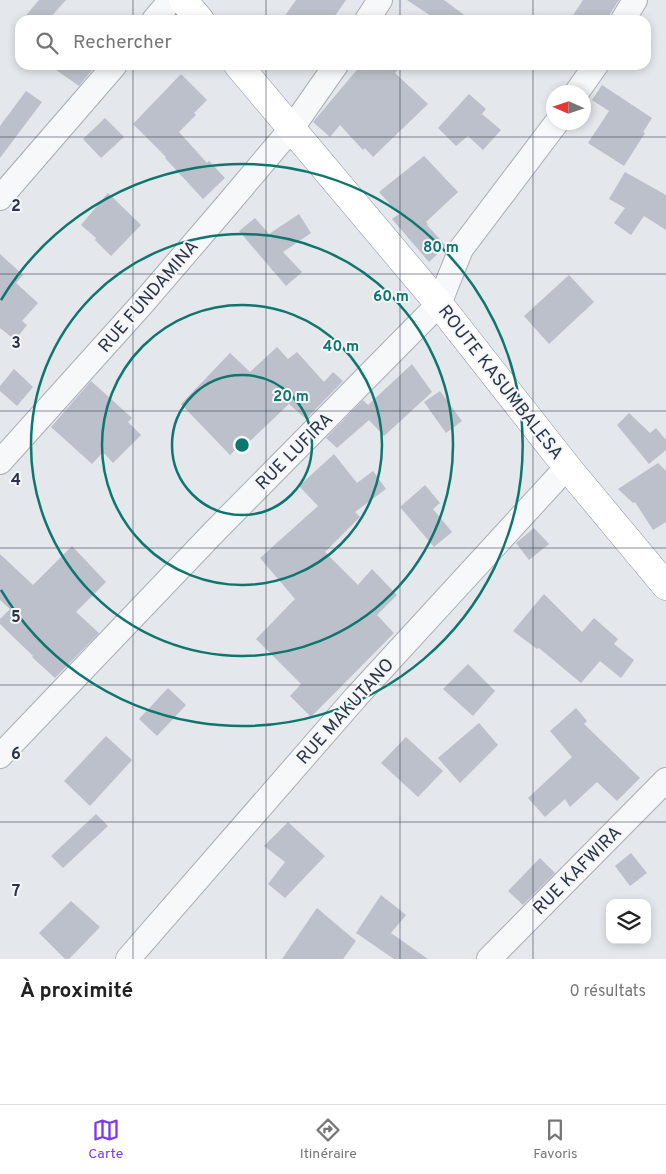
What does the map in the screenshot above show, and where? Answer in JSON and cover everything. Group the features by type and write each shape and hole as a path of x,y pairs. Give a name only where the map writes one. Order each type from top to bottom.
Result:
{"highway":[{"path":"183,0 196,15"},
{"name":"ROUTE KASUMBALESA","path":"242,70 439,304 567,467 666,586"}],"street":[{"path":"158,15 171,0"},
{"path":"370,15 380,0"},
{"path":"626,15 635,0"},
{"path":"0,198 111,70"},
{"path":"292,128 333,70"},
{"path":"582,85 592,70"},
{"name":"RUE FUNDAMINA","path":"0,462 142,304 292,128"},
{"name":"RUE LUFIRA","path":"0,756 215,531 439,304 461,249 551,130"},
{"name":"RUE MAKUTANO","path":"128,959 356,698 567,467"},
{"name":"RUE KAFWIRA","path":"489,959 666,780"}],"building":[{"path":"39,0 66,0 52,15 26,15"},
{"path":"296,0 346,0 336,15 286,15"},
{"path":"407,0 444,0 464,15 430,15"},
{"path":"583,0 619,0 609,15 573,15"},
{"path":"56,70 92,70 79,86"},
{"path":"357,70 398,70 395,73 428,104 373,157 365,148 363,150 340,125 330,137 313,122"},
{"path":"181,74 207,100 194,113 196,115 179,132 207,163 209,161 225,178 203,199 166,157 133,124"},
{"path":"602,85 652,118 643,132 645,133 624,166 588,143 609,111 592,100"},
{"path":"26,91 42,102 0,158 0,126"},
{"path":"469,94 486,109 482,114 501,130 483,150 468,136 456,146 438,128"},
{"path":"105,118 124,137 101,158 83,139"},
{"path":"424,156 458,192 426,222 446,246 429,262 392,219 399,214 379,192"},
{"path":"625,172 666,195 666,230 644,216 631,235 614,223 625,208 609,199"},
{"path":"108,193 141,225 111,256 95,240 96,238 81,225"},
{"path":"299,214 311,233 283,252 302,272 286,286 239,231 255,218 269,234"},
{"path":"0,254 23,275 16,283 38,303 22,321 27,325 15,340 0,328"},
{"path":"569,275 594,302 549,344 524,316"},
{"path":"277,347 288,359 297,352 324,382 333,372 343,381 306,419 289,404 247,444 244,441 230,455 181,404 230,353 250,372"},
{"path":"412,364 432,392 384,436 369,420 337,448 326,438 363,400 368,405"},
{"path":"14,369 33,387 17,406 0,391 0,386"},
{"path":"91,381 132,418 128,422 141,435 113,463 103,452 92,464 51,427"},
{"path":"440,391 462,421 446,433 424,402"},
{"path":"629,413 650,433 656,428 666,440 666,450 649,464 617,425"},
{"path":"334,454 357,483 373,471 386,489 355,512 360,517 325,552 358,585 372,569 397,595 377,615 394,633 311,717 290,696 301,684 256,639 295,599 260,558 318,506 299,486"},
{"path":"658,463 666,471 666,522 653,530 635,502 633,503 618,489"},
{"path":"425,485 440,503 433,509 452,532 434,547 400,507"},
{"path":"534,528 549,544 529,560 516,543"},
{"path":"72,546 106,582 76,612 99,633 55,678 0,624 0,619 10,609 0,600 0,554 33,585"},
{"path":"544,594 582,632 594,618 618,639 614,644 634,660 621,678 600,661 581,683 539,648 537,649 513,631"},
{"path":"468,664 495,691 473,716 443,689"},
{"path":"168,688 186,705 157,736 139,719"},
{"path":"576,708 587,721 584,724 640,778 617,801 597,782 570,807 565,799 545,817 528,798 572,757 550,731"},
{"path":"479,723 498,745 460,783 438,758"},
{"path":"106,736 132,760 90,806 64,781"},
{"path":"406,737 443,771 418,797 381,763"},
{"path":"96,814 108,826 63,868 51,856"},
{"path":"288,822 325,856 285,898 268,884 285,862 264,846"},
{"path":"631,853 647,873 630,886 615,866"},
{"path":"540,858 555,873 523,905 508,891"},
{"path":"381,895 406,915 391,933 428,959 394,959 356,933"},
{"path":"71,901 100,927 69,959 65,959 39,933"},
{"path":"317,908 356,941 343,959 282,959"}]}
